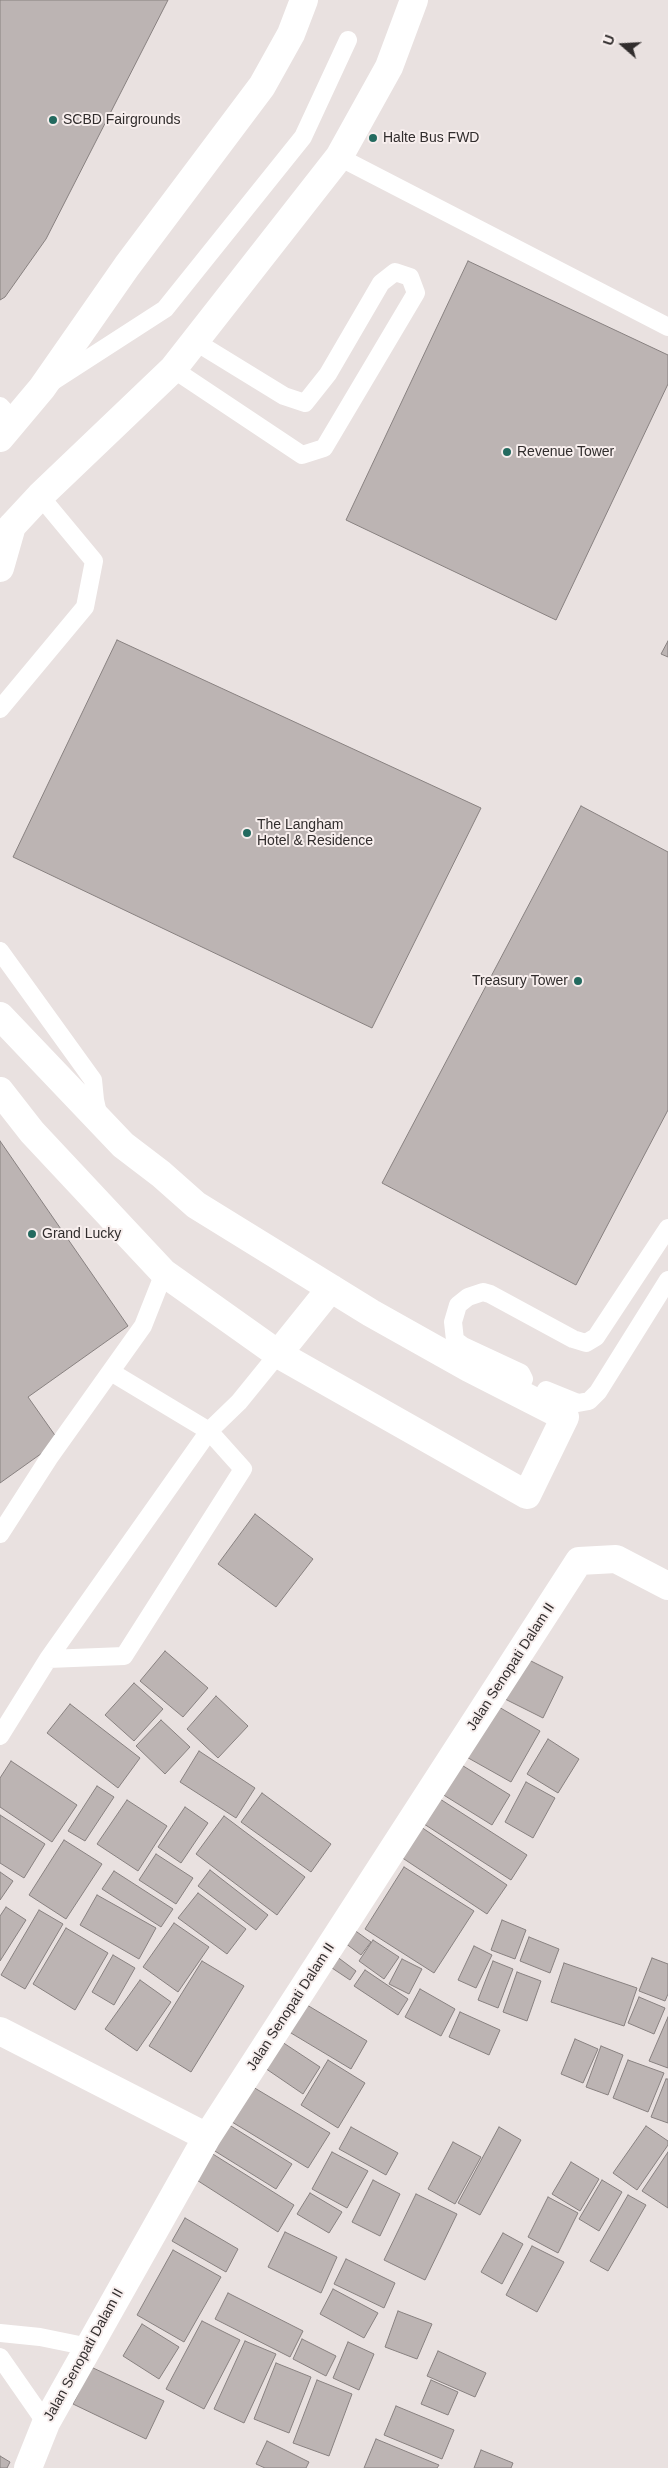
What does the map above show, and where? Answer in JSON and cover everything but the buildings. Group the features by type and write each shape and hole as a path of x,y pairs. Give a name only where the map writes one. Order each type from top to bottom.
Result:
{"main road":[{"path":"5,422 42,388 127,266 262,86 291,34 304,0"},
{"path":"0,568 6,533 40,496 173,369 339,157 389,67 414,0"},
{"path":"0,1016 123,1145 162,1174 196,1205 330,1288 468,1368 565,1417 527,1495 278,1354 164,1273 32,1132 0,1090"},
{"path":"278,1354 330,1288"},
{"name":"Jalan Senopati Dalam II","path":"28,2468 46,2423 207,2137 579,1561 616,1559 668,1586"},
{"path":"0,2031 207,2137"}],"lane":[{"path":"42,388 165,309 303,137 348,40"},
{"path":"339,157 668,327"},
{"path":"173,369 302,455 310,453 324,448 416,293 410,277 395,272 382,283 328,374 306,403 284,396 196,342"},
{"path":"0,709 85,607 94,561 40,496"},
{"path":"0,951 93,1080 95,1100 101,1123"},
{"path":"668,1228 596,1337 586,1343 573,1340 490,1294 483,1292 468,1297 458,1305 453,1322 455,1340 463,1346 521,1373 524,1379 527,1398 546,1390 578,1403 589,1401 598,1392 668,1280"},
{"path":"2,1526 143,1326 164,1273"},
{"path":"0,1736 48,1659 210,1431 239,1402 278,1354"},
{"path":"48,1659 124,1656 243,1469 210,1431 111,1372"},
{"path":"0,2333 40,2337 89,2346"},
{"path":"0,2357 46,2423"}],"place":[{"name":"SCBD Fairgrounds","path":"53,120"},
{"name":"Halte Bus FWD","path":"373,138"},
{"name":"Revenue Tower","path":"507,452"},
{"name":"The Langham Hotel & Residence","path":"247,833"},
{"name":"Treasury Tower","path":"578,981"},
{"name":"Grand Lucky","path":"32,1234"}]}
